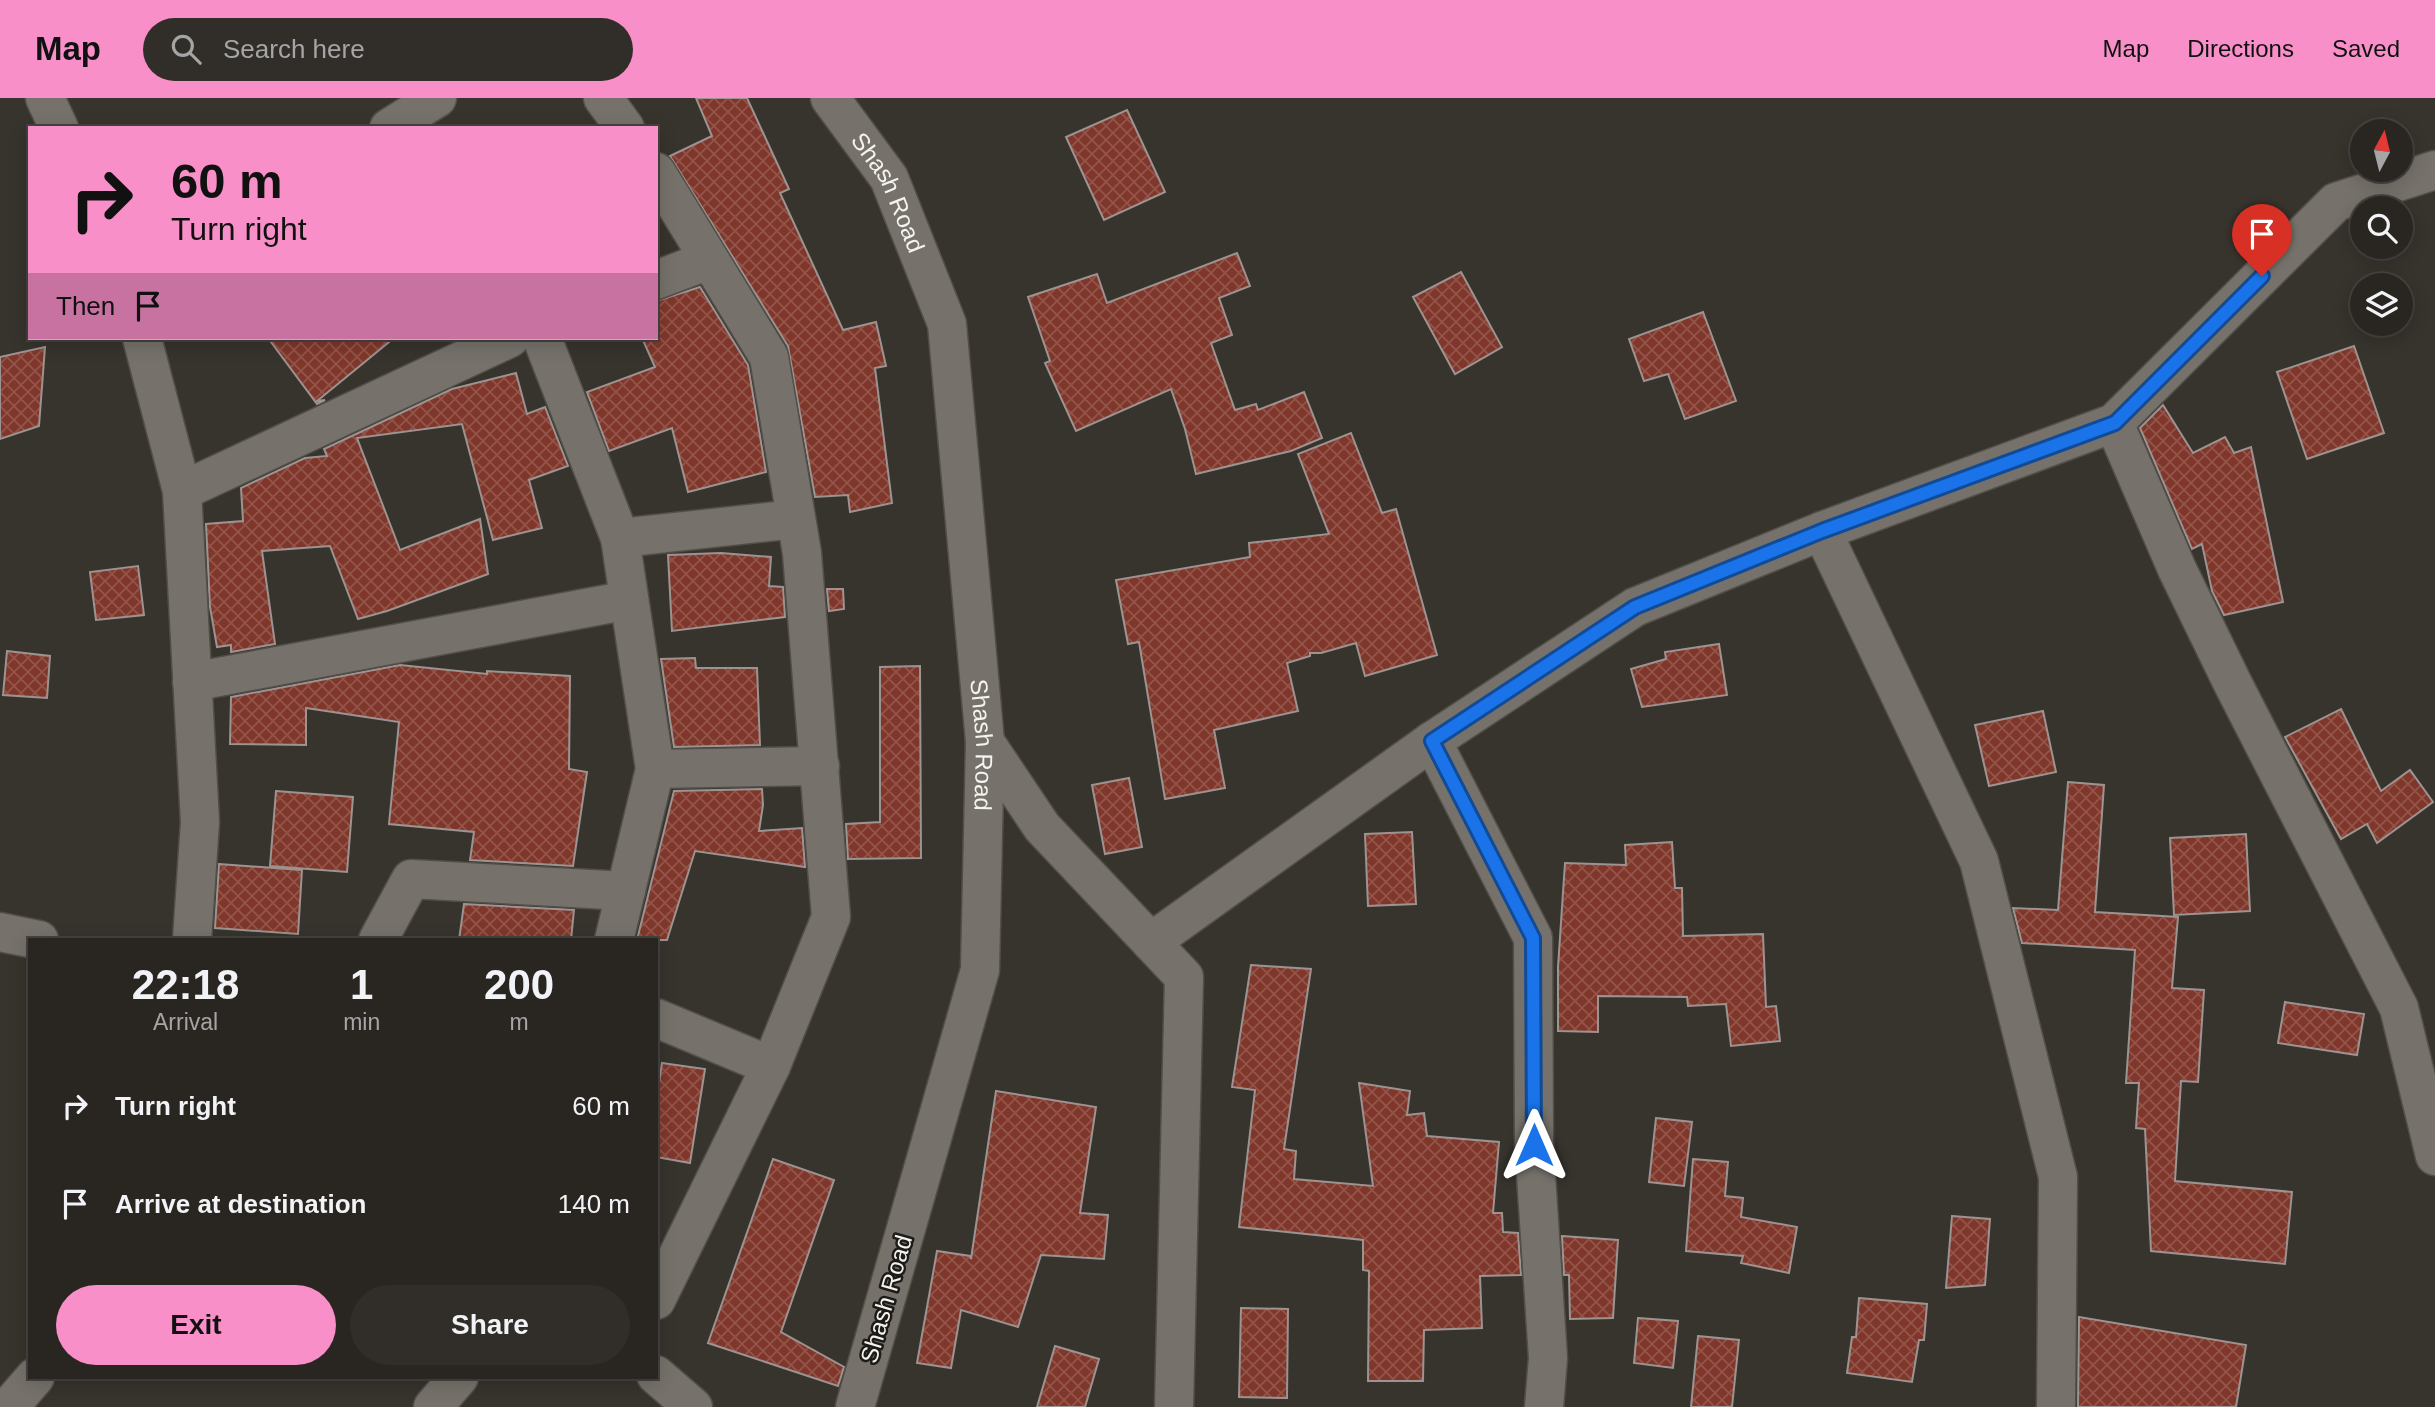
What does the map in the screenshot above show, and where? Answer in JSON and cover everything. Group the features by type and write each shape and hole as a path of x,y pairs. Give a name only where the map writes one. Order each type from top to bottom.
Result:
{"street":[{"path":"45,98 58,126"},
{"path":"603,98 624,126"},
{"name":"Shash Road","path":"830,98 890,178 947,324 985,742 980,970 855,1407"},
{"path":"393,126 434,107"},
{"path":"1151,942 1432,741 1635,607 1822,531 2115,423 2336,202 2435,170"},
{"path":"658,175 769,357 802,553 831,916 771,1066 658,1296"},
{"path":"658,279 709,260"},
{"path":"143,340 182,491 200,822 192,938"},
{"path":"182,491 506,340"},
{"path":"543,340 620,538 655,769 614,938"},
{"path":"2115,423 2207,632 2399,1008 2435,1156"},
{"path":"620,538 796,519"},
{"path":"1822,531 1979,861 2059,1177 2056,1407"},
{"path":"192,682 629,600"},
{"path":"1432,741 1533,938 1534,1145 1548,1357 1544,1407"},
{"path":"985,742 1042,827 1184,977 1174,1407"},
{"path":"655,769 820,766"},
{"path":"379,938 411,879 626,891"},
{"path":"658,1019 771,1066"},
{"path":"658,1377 693,1407"},
{"path":"9,1407 33,1379"},
{"path":"433,1407 457,1379"}],"building":[{"path":"696,98 747,98 789,189 780,193 843,330 876,322 886,366 875,368 892,503 850,512 848,495 815,497 788,346 670,156 712,136"},
{"path":"1127,110 1165,192 1104,220 1066,137"},
{"path":"1237,253 1250,286 1219,298 1232,335 1211,343 1235,410 1256,404 1258,410 1304,392 1322,438 1291,451 1196,474 1185,429 1171,389 1076,431 1045,363 1050,361 1028,297 1097,274 1107,303"},
{"path":"1461,272 1502,347 1455,374 1413,297"},
{"path":"700,287 748,365 766,472 688,492 672,428 609,451 587,392 655,367 643,340 658,340 658,300"},
{"path":"1703,312 1736,401 1685,419 1668,374 1644,381 1629,339"},
{"path":"269,340 392,340 317,401 325,400 317,404"},
{"path":"2354,346 2384,433 2307,459 2277,372"},
{"path":"45,347 39,426 0,439 0,357"},
{"path":"516,373 527,414 545,407 568,466 529,480 542,528 493,540 462,424 357,438 400,550 480,519 488,574 358,619 330,546 262,551 275,644 231,652 231,645 217,647 210,607 206,524 243,521 241,488 305,458 327,456 324,449 452,389"},
{"path":"2163,405 2193,453 2225,437 2234,453 2251,447 2283,602 2224,615 2212,591 2202,544 2192,549 2140,428"},
{"path":"1351,433 1382,513 1396,509 1437,655 1365,676 1356,643 1321,653 1310,653 1310,656 1287,663 1298,711 1214,730 1225,788 1165,799 1139,642 1128,644 1116,580 1250,557 1249,543 1329,534 1298,454"},
{"path":"721,553 771,557 769,586 783,587 785,617 672,631 668,555"},
{"path":"138,566 144,615 96,620 90,572"},
{"path":"827,589 843,589 844,609 829,611"},
{"path":"1719,644 1727,695 1642,707 1631,669 1666,659 1665,652"},
{"path":"7,651 50,656 47,698 3,695"},
{"path":"695,658 696,668 757,668 760,745 674,747 661,659"},
{"path":"400,665 487,674 487,671 570,676 569,769 587,772 573,866 470,860 474,832 389,824 399,722 306,708 306,745 230,744 231,697"},
{"path":"920,666 921,858 848,859 846,824 880,822 880,667"},
{"path":"2341,709 2381,791 2410,770 2433,802 2377,843 2367,824 2341,839 2285,737"},
{"path":"2043,711 2056,772 1989,786 1975,725"},
{"path":"1129,778 1142,847 1105,854 1092,785"},
{"path":"2068,782 2104,785 2095,912 2178,917 2172,988 2204,990 2198,1082 2181,1081 2175,1181 2292,1192 2285,1264 2151,1251 2145,1129 2136,1128 2139,1083 2126,1083 2135,950 2022,943 2013,908 2058,910"},
{"path":"762,789 763,805 759,831 802,828 805,867 695,851 667,940 637,938 674,791"},
{"path":"276,791 353,797 347,872 270,866"},
{"path":"1412,832 1416,904 1368,906 1365,834"},
{"path":"2246,834 2250,911 2174,915 2170,838"},
{"path":"1672,842 1675,888 1682,888 1683,936 1763,934 1766,1007 1776,1006 1780,1041 1731,1046 1726,1004 1688,1006 1687,997 1598,996 1598,1032 1558,1031 1558,967 1565,863 1626,865 1625,845"},
{"path":"219,864 302,870 298,934 215,928"},
{"path":"464,904 574,910 571,938 459,938"},
{"path":"1251,965 1311,969 1284,1149 1296,1151 1294,1179 1373,1186 1359,1083 1410,1091 1407,1115 1424,1113 1427,1136 1499,1142 1493,1213 1502,1213 1503,1232 1518,1233 1521,1275 1480,1276 1482,1328 1424,1330 1423,1381 1368,1381 1369,1271 1363,1270 1363,1240 1239,1227 1255,1090 1232,1087"},
{"path":"2285,1002 2364,1014 2357,1055 2278,1043"},
{"path":"662,1063 705,1069 690,1163 658,1157 658,1090"},
{"path":"996,1091 1096,1107 1080,1213 1108,1215 1104,1259 1041,1255 1018,1327 961,1310 951,1368 917,1363 937,1251 970,1256 971,1259"},
{"path":"1656,1118 1692,1122 1684,1186 1649,1182"},
{"path":"773,1159 834,1180 781,1332 844,1367 838,1386 708,1343"},
{"path":"1693,1159 1728,1162 1725,1196 1743,1198 1741,1217 1797,1227 1789,1273 1741,1263 1743,1256 1686,1251"},
{"path":"1952,1216 1990,1219 1985,1285 1946,1288"},
{"path":"1562,1236 1618,1240 1613,1318 1570,1319 1569,1275 1564,1275"},
{"path":"1859,1298 1927,1304 1924,1340 1919,1340 1912,1382 1847,1373 1852,1337 1856,1337"},
{"path":"1241,1308 1288,1309 1287,1398 1239,1397"},
{"path":"2079,1317 2246,1345 2236,1407 2078,1407"},
{"path":"1638,1318 1678,1321 1673,1368 1634,1363"},
{"path":"1698,1336 1739,1340 1732,1407 1691,1407"},
{"path":"1055,1346 1099,1359 1085,1407 1037,1407"}],"route":[{"path":"1534,1145 1533,938 1432,741 1635,607 1822,531 2115,423 2262,276"}]}
